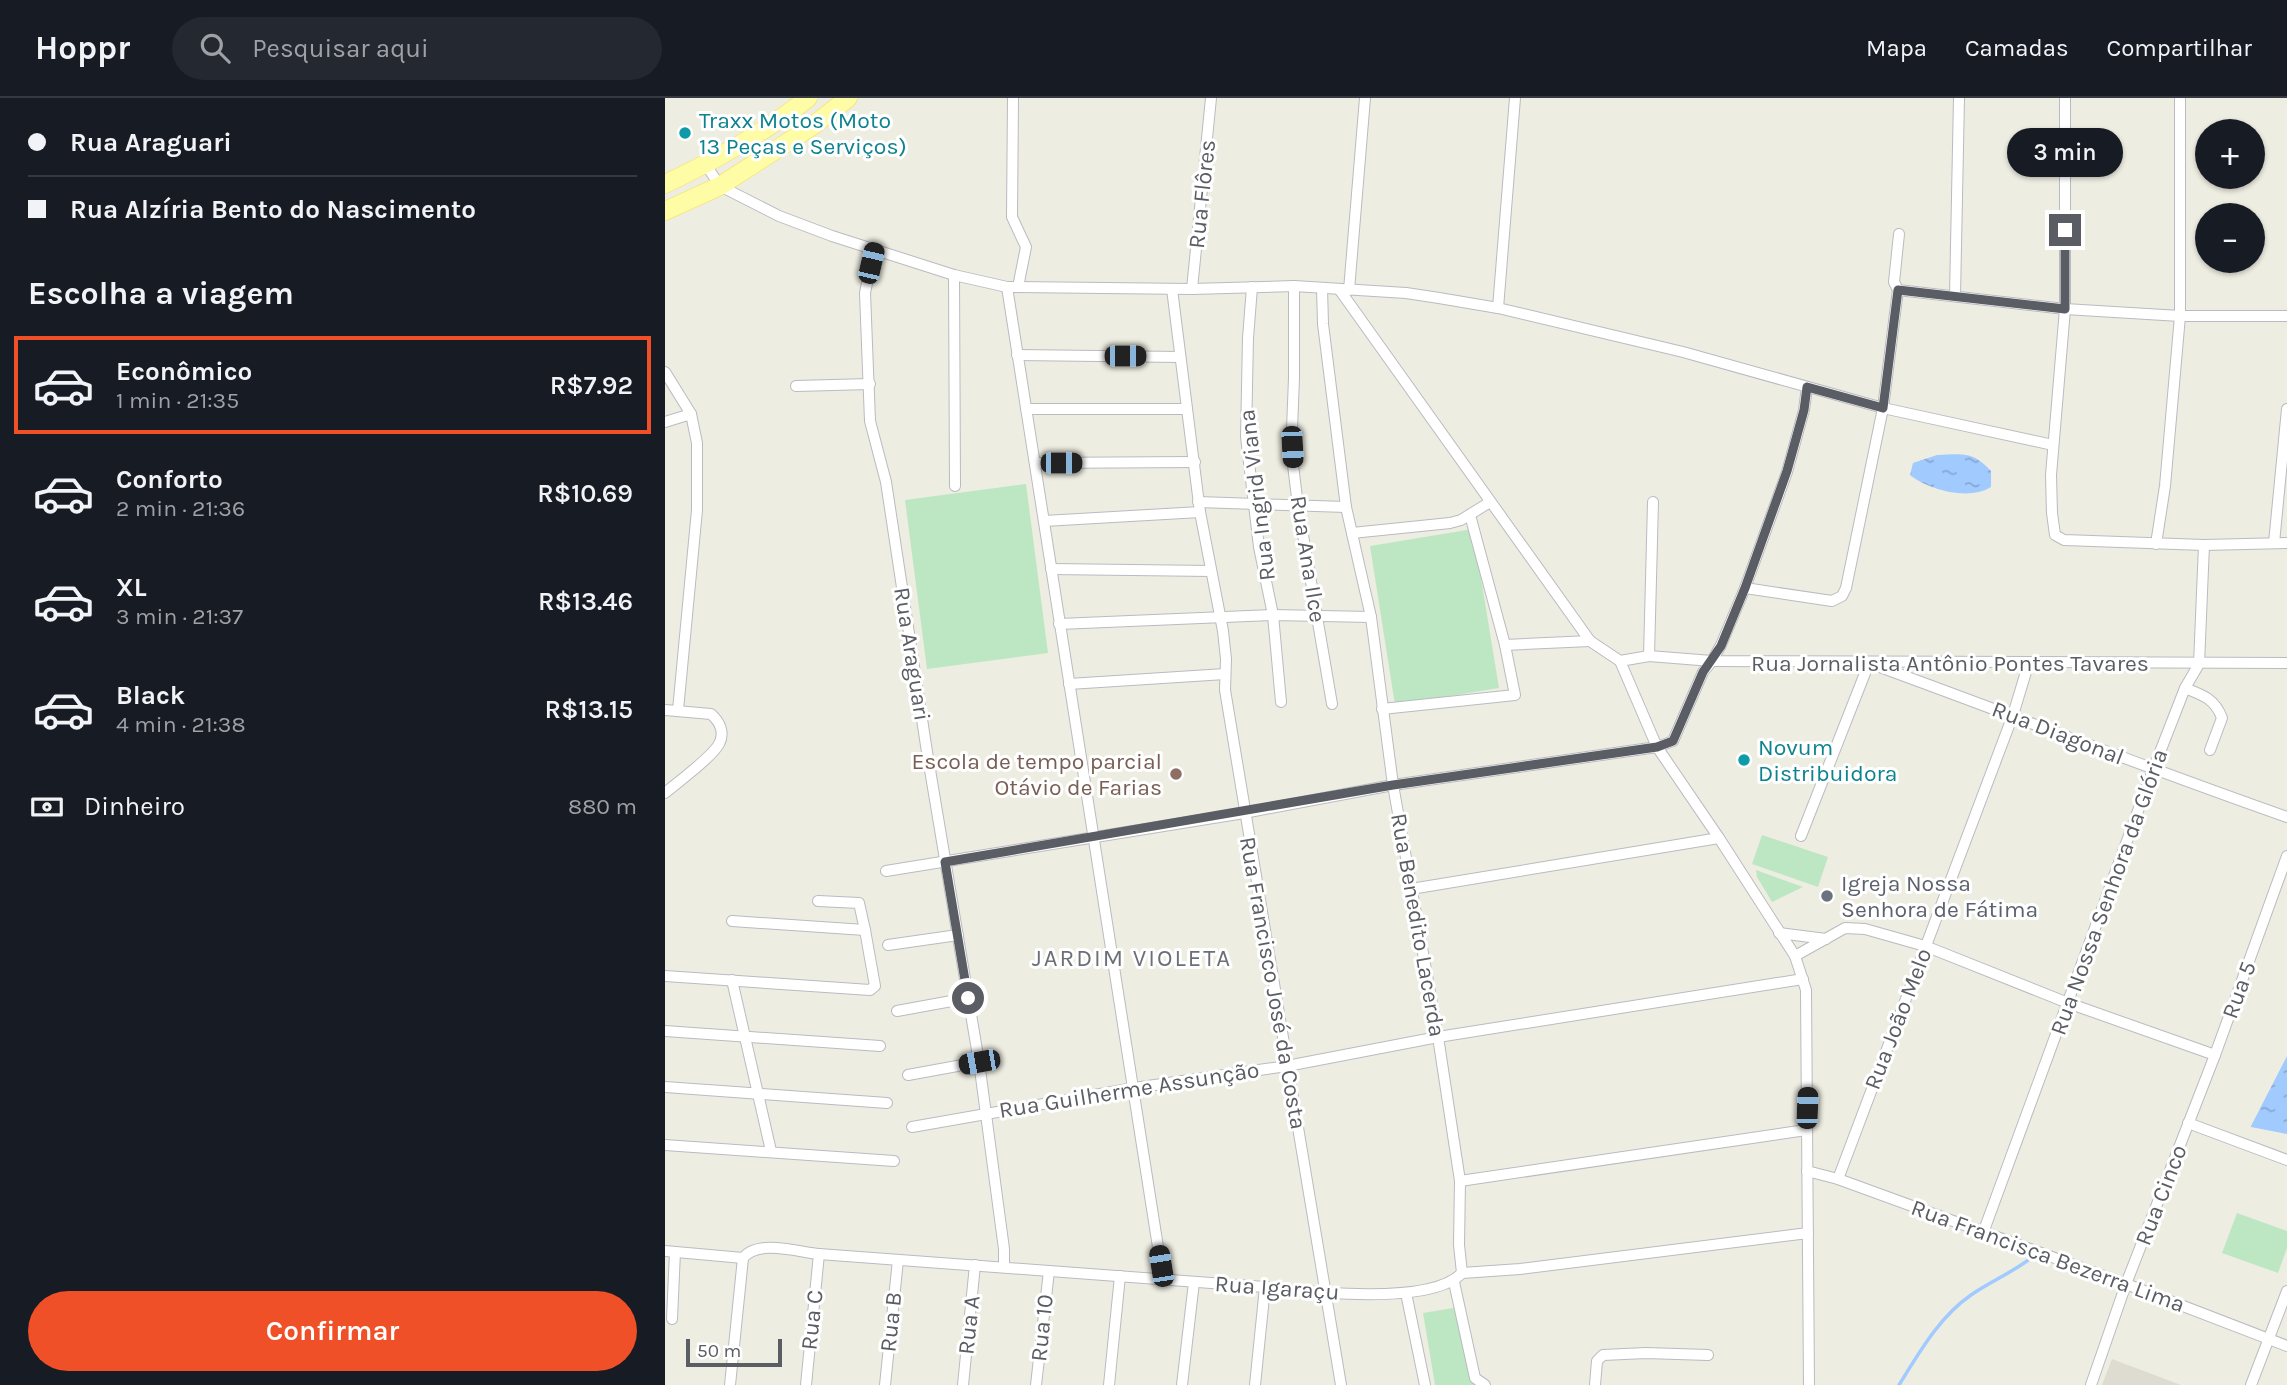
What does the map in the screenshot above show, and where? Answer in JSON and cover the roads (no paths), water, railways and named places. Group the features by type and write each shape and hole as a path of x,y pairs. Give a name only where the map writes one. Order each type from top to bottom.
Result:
{"main road":[{"path":"665,184 706,165 756,135 808,98"},
{"path":"665,211 720,186 814,125 848,98"}],"street":[{"path":"1013,98 1012,218 1026,247 1012,287 1017,355 1134,1088 1161,1266 1159,1279"},
{"name":"Rua Flôres","path":"1192,289 1211,98"},
{"path":"1365,98 1344,289 1490,502 1590,641 1620,661 1657,747 1720,838 1795,956 1803,979 1807,999 1809,1385"},
{"path":"1498,308 1515,98"},
{"path":"1955,296 1959,98"},
{"path":"2065,98 2065,309 2051,475 2055,536 2064,540 2155,544 2287,543"},
{"path":"2155,544 2165,486 2180,316 2180,98"},
{"path":"706,165 720,186 779,216 954,275 1012,287 1192,289 1294,286 1406,293 1498,308 1690,354 1883,408 2053,445"},
{"path":"1745,588 1832,600 1843,596 1883,408 1898,290 1894,282 1899,234"},
{"name":"Rua Araguari","path":"874,249 865,293 870,421 886,482 987,1112 1004,1267"},
{"path":"954,275 955,486"},
{"name":"Rua Ana Ilce","path":"1294,286 1291,429 1298,506 1332,704"},
{"name":"Rua Ingrid Viana","path":"1252,287 1246,437 1253,503 1273,615 1281,702"},
{"name":"Rua Benedito Lacerda","path":"1322,288 1323,324 1346,507 1371,617 1393,785 1438,1037 1459,1181 1458,1277 1475,1378 1485,1385"},
{"name":"Rua Francisco José da Costa","path":"1172,289 1199,507 1226,659 1225,690 1341,1385"},
{"path":"1898,290 2065,309 2180,316 2287,316"},
{"path":"1017,355 1180,357"},
{"path":"665,372 691,414 698,443 697,510 678,710"},
{"path":"796,386 870,384"},
{"path":"886,871 1244,813 1393,785 1657,747 1673,741 1703,672 1712,661 1745,588 1787,471 1804,410 1807,387"},
{"path":"1026,409 1187,409"},
{"path":"2274,543 2287,409"},
{"path":"665,422 691,414"},
{"path":"1035,463 1195,462"},
{"path":"1352,533 1450,523 1470,515 1490,502"},
{"path":"1649,656 1653,502"},
{"path":"1044,521 1253,503 1346,507"},
{"path":"1383,709 1515,695 1505,645 1470,515"},
{"name":"Rua Nossa Senhora da Glória","path":"1983,1233 2153,770 2185,688 2199,664 2204,545"},
{"path":"1051,569 1211,571"},
{"path":"1059,624 1273,615 1371,617"},
{"path":"1505,645 1590,641"},
{"name":"Rua Jornalista Antônio Pontes Tavares","path":"1620,661 1649,656 1712,661 1869,663 2287,663"},
{"name":"Rua João Melo","path":"1837,1179 2013,715 2029,662"},
{"path":"1801,836 1869,663"},
{"name":"Rua Diagonal","path":"1869,663 2013,715 2153,770 2287,817"},
{"path":"1069,684 1225,674"},
{"path":"2185,688 2201,694 2218,706 2222,718 2210,750"},
{"path":"665,710 711,714 720,726 721,737 718,747 665,793"},
{"path":"1411,888 1720,838"},
{"name":"Rua 5","path":"2188,1123 2287,856"},
{"path":"665,976 872,989 875,984 859,902 818,901"},
{"path":"731,921 865,930"},
{"path":"1795,956 1851,927 1925,946 2068,1003 2215,1055"},
{"path":"1779,933 1826,939"},
{"path":"888,945 958,935"},
{"name":"Rua Guilherme Assunção","path":"912,1127 1134,1088 1287,1066 1438,1037 1803,979"},
{"path":"732,980 771,1151"},
{"path":"897,1011 968,998"},
{"path":"665,1031 880,1045"},
{"path":"908,1075 979,1062"},
{"path":"665,1087 887,1103"},
{"path":"2188,1123 2287,1160"},
{"name":"Rua Cinco","path":"2091,1385 2126,1284 2188,1123"},
{"path":"1459,1181 1806,1130"},
{"path":"665,1145 894,1161"},
{"name":"Rua Francisca Bezerra Lima","path":"1807,1171 1837,1179 2126,1284 2287,1346"},
{"name":"Rua Igaraçu","path":"670,1252 743,1258 746,1254 760,1249 1265,1287 1326,1294 1406,1293 1458,1277 1808,1233"},
{"path":"670,1252 672,1319"},
{"name":"Rua C","path":"806,1385 819,1254"},
{"path":"730,1385 743,1258"},
{"name":"Rua B","path":"885,1385 898,1260"},
{"name":"Rua A","path":"963,1385 975,1265"},
{"name":"Rua 10","path":"1036,1385 1049,1271"},
{"path":"1109,1385 1120,1276"},
{"path":"1182,1385 1194,1282"},
{"path":"1255,1385 1265,1287"},
{"path":"2251,1385 2287,1292"},
{"path":"1406,1293 1425,1385"},
{"path":"1595,1385 1597,1361 1603,1355 1708,1355"}],"water":[{"path":"1960,454 1973,457 1991,471 1991,487 1972,493 1949,492 1910,475 1913,463 1937,455"},
{"path":"2287,1056 2287,1134 2251,1127 2251,1126"}],"waterway":[{"path":"1899,1385 1949,1314 1971,1295 2036,1254"}],"place":[{"name":"Traxx Motos (Moto 13 Peças e Serviços)","path":"685,133"},
{"name":"Novum Distribuidora","path":"1744,760"},
{"name":"Escola de tempo parcial Otávio de Farias","path":"1176,774"},
{"name":"Igreja Nossa Senhora de Fátima","path":"1827,896"}],"district":[{"name":"JARDIM VIOLETA","path":"1132,958"}]}
